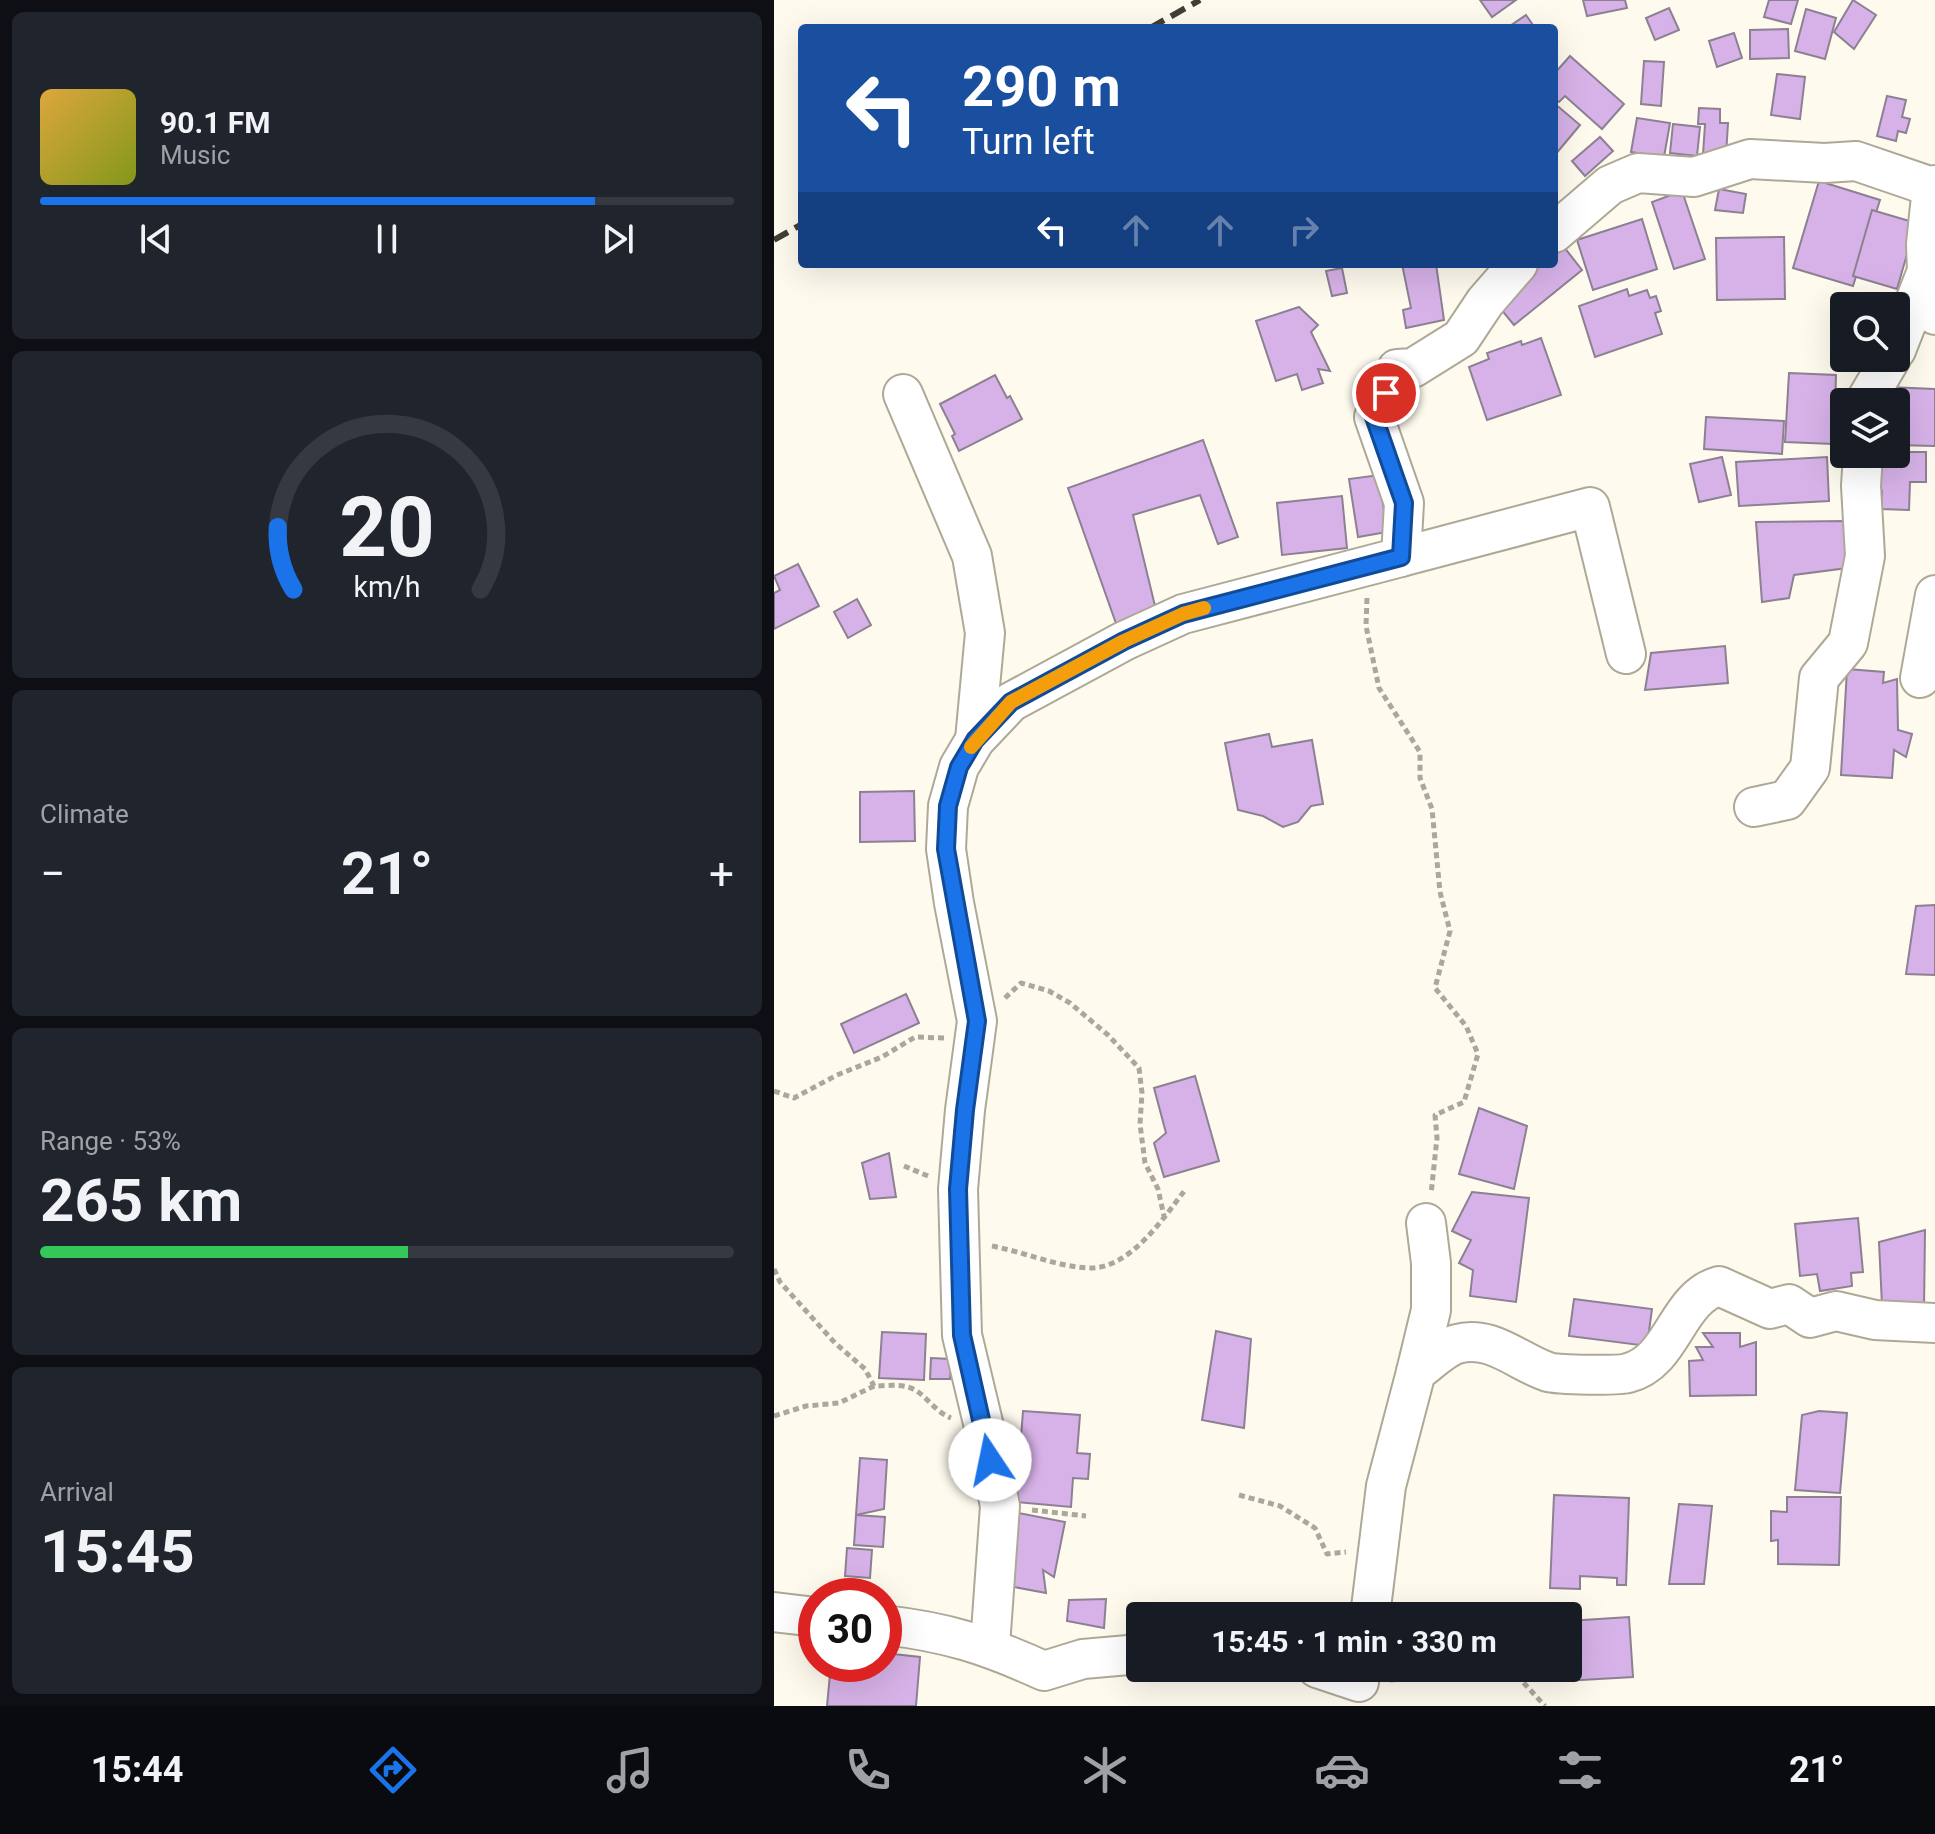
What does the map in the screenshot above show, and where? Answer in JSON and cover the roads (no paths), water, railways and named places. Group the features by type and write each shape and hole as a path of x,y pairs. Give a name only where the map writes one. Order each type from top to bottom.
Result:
{"street":[{"path":"1558,230 1610,185 1638,173 1694,177 1750,159 1825,163 1856,161 1934,186 1926,244 1927,271 1935,315"},
{"path":"1385,561 1404,503 1374,417 1397,369 1413,368 1461,338 1485,302 1515,268"},
{"path":"1910,314 1927,271"},
{"path":"903,394 972,556 985,633 975,740"},
{"path":"1754,807 1787,800 1810,768 1819,678 1848,643 1865,556 1862,468"},
{"path":"990,1646 1000,1506 962,1335 959,1240 958,1189 977,1021 946,849 948,806 959,767 975,740 1011,702 1124,641 1183,614 1590,507 1626,654"},
{"path":"1920,678 1935,595"},
{"path":"1372,1602 1386,1486 1431,1310 1431,1263 1426,1223"},
{"path":"1416,1372 1456,1344 1487,1343 1551,1373 1625,1374 1644,1367 1660,1353 1700,1294 1719,1286 1770,1309 1789,1304 1810,1318 1836,1311 1875,1320 1935,1323"},
{"path":"774,1612 798,1615"},
{"path":"902,1627 930,1630 990,1646 1044,1671 1083,1659 1126,1655"}],"railway":[{"path":"1157,24 1200,0"},
{"path":"774,240 798,226"}]}
